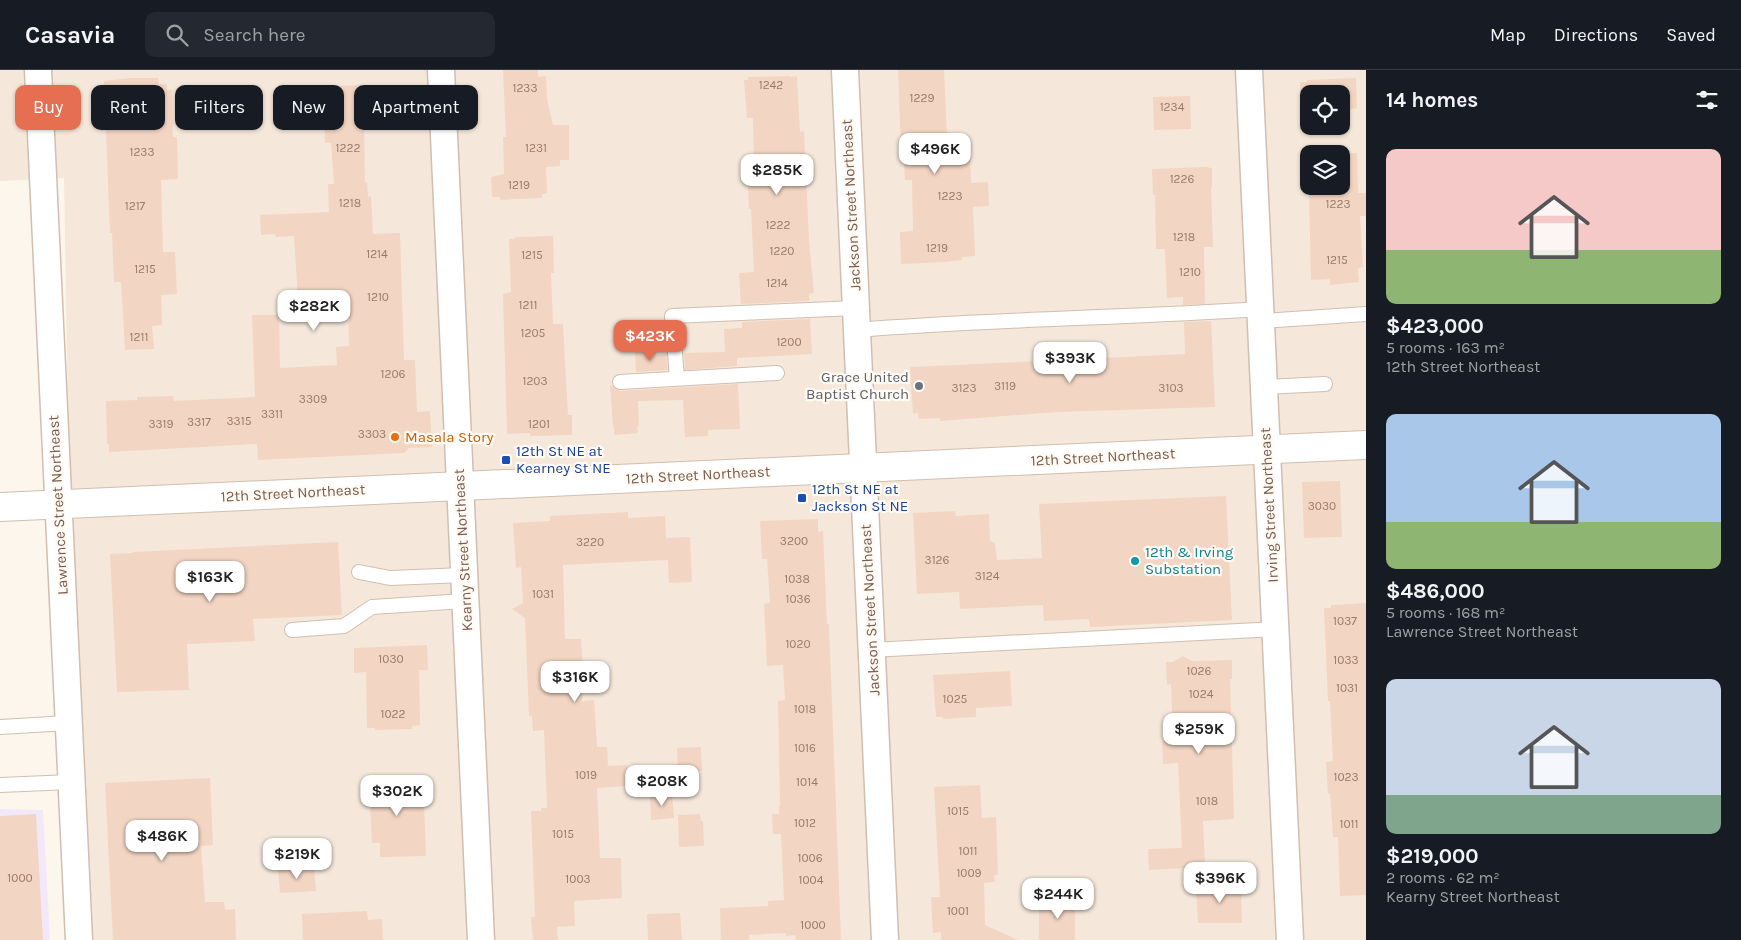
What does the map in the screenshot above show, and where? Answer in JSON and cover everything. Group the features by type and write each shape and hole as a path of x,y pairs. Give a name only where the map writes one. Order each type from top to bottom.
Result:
{"street":[{"name":"Lawrence Street Northeast","path":"38,70 78,940"},
{"name":"Kearny Street Northeast","path":"440,70 481,940"},
{"name":"Jackson Street Northeast","path":"845,70 885,940"},
{"name":"Irving Street Northeast","path":"1249,70 1290,940"},
{"name":"12th Street Northeast","path":"0,507 1366,445"}],"lane":[{"path":"677,378 672,316 856,319 949,323 1193,314 1366,314"},
{"path":"620,382 777,373"},
{"path":"1263,387 1325,384"},
{"path":"359,572 390,578 464,575"},
{"path":"292,630 344,626 372,607 466,601"},
{"path":"872,650 1275,629"},
{"path":"0,727 68,723"},
{"path":"0,785 71,782"}],"shaded area":[{"path":"0,70 1366,70 1366,940 92,940 69,481 64,178 0,181"},
{"path":"0,809 43,810 50,940 0,940"}],"building":[{"path":"503,70 538,70 538,77 546,76 547,99 553,125 569,125 569,160 560,160 560,166 546,167 547,193 542,194 542,198 500,200 500,197 492,197 491,177 504,174 503,137 506,137"},
{"path":"898,70 944,70 948,157 970,156 971,183 988,182 989,206 973,207 975,256 962,257 962,260 945,262 901,264 900,232 913,231 912,180 905,180 903,149 901,149"},
{"path":"797,76 800,132 804,131 809,240 814,293 809,294 809,301 741,304 739,273 754,272 747,164 754,164 753,118 747,118 744,80 748,80 748,77"},
{"path":"130,78 158,78 159,84 167,84 167,90 172,90 173,137 177,137 178,179 161,180 163,252 175,252 177,294 161,295 162,325 152,326 154,349 125,350 121,282 114,282 106,130 165,130 165,85 104,85 104,81"},
{"path":"1356,78 1357,108 1350,109 1350,85 1300,85 1300,82 1307,82 1307,80"},
{"path":"354,85 354,130 364,130 365,183 367,182 368,197 371,196 373,234 400,233 404,360 415,360 417,412 430,411 432,447 409,448 404,453 258,460 257,444 109,452 109,444 107,444 106,401 137,400 137,397 173,396 174,401 255,397 252,315 279,315 280,368 337,365 336,347 349,346 348,296 298,298 294,236 276,237 275,234 261,235 260,215 329,212 328,184 334,184 331,143 325,143 324,130 344,130 344,86"},
{"path":"1190,96 1191,129 1154,130 1153,97"},
{"path":"1350,153 1357,153 1358,193 1366,193 1366,216 1360,216 1363,267 1358,268 1359,282 1330,285 1330,279 1311,280 1309,195 1350,195"},
{"path":"1212,168 1213,247 1204,247 1205,304 1183,305 1183,297 1167,298 1165,249 1156,249 1155,195 1153,195 1152,169"},
{"path":"553,236 554,273 551,273 553,324 563,324 568,415 572,415 572,435 530,436 530,433 507,434 503,294 511,292 509,239 515,239 515,237"},
{"path":"810,319 812,354 737,358 737,366 685,370 684,353 725,352 724,329 742,328 742,322"},
{"path":"1211,321 1215,407 1058,412 940,421 940,418 919,419 918,413 913,414 910,367 1185,354 1184,322"},
{"path":"656,351 656,355 666,354 668,370 636,372 635,352"},
{"path":"738,384 740,429 708,430 708,436 685,437 683,400 638,401 638,433 614,435 610,385 620,391"},
{"path":"1340,481 1342,537 1304,538 1302,482"},
{"name":"12th & Irving Substation","path":"1226,496 1232,620 1090,627 1089,619 1044,621 1043,605 960,609 959,592 917,594 913,513 955,511 956,516 989,514 990,540 995,544 997,560 1042,558 1039,504"},
{"path":"628,512 628,518 665,516 666,538 690,537 692,582 669,583 668,560 563,565 565,639 581,639 583,669 582,701 594,700 597,747 607,747 608,766 627,765 628,786 597,788 600,858 621,858 622,898 574,901 575,926 557,927 558,940 533,940 531,917 535,917 531,811 541,811 541,808 547,808 544,730 533,731 532,716 529,716 525,618 512,609 523,603 521,567 516,568 513,523 550,521 550,516"},
{"path":"818,519 818,532 823,531 827,624 829,624 841,940 796,940 795,935 786,936 786,933 749,935 749,940 721,940 720,908 768,906 768,901 784,900 781,834 773,834 772,814 779,814 780,806 778,701 785,700 783,665 767,666 764,604 770,603 767,559 762,559 760,521"},
{"path":"338,542 342,615 253,619 255,641 187,644 189,690 117,692 110,554"},
{"path":"1366,603 1366,895 1340,896 1338,837 1333,837 1326,762 1333,761 1324,608 1331,608 1331,605"},
{"path":"427,645 428,670 419,670 420,725 412,726 412,729 375,730 375,728 367,728 366,672 354,673 354,648"},
{"path":"1183,656 1192,661 1232,660 1232,679 1230,679 1234,819 1203,821 1205,867 1149,870 1148,849 1182,848 1178,763 1163,764 1162,741 1173,740 1171,684 1167,685 1166,662 1173,662"},
{"path":"1010,671 1012,706 976,708 976,717 943,719 943,717 936,717 933,675"},
{"path":"701,747 702,771 678,772 677,748"},
{"path":"210,778 213,845 201,846 205,902 224,902 225,910 235,909 236,940 113,940 105,783"},
{"path":"375,779 420,779 420,804 424,804 426,856 380,857 380,843 372,843 370,804 363,804 362,786 375,785"},
{"path":"980,785 982,818 996,817 998,875 994,875 995,882 984,883 985,925 1018,940 941,940 941,932 933,933 931,897 940,897 934,787"},
{"path":"672,795 674,818 651,820 650,796"},
{"path":"36,814 43,940 0,940 0,816"},
{"path":"700,814 701,821 703,821 704,846 679,847 678,815"},
{"path":"314,867 316,891 280,893 278,869"},
{"path":"1241,883 1242,923 1198,923 1196,886"},
{"path":"1075,899 1075,940 1039,940 1039,907 1045,907 1045,900"},
{"path":"367,911 368,920 382,919 383,940 303,940 302,914"},
{"path":"680,913 682,940 648,940 647,914"}],"place":[{"name":"Grace United Baptist Church","path":"919,386"},
{"name":"Masala Story","path":"395,437"},
{"name":"12th St NE at Kearney St NE","path":"506,460"},
{"name":"12th St NE at Jackson St NE","path":"802,498"},
{"name":"12th & Irving Substation","path":"1135,561"}]}
